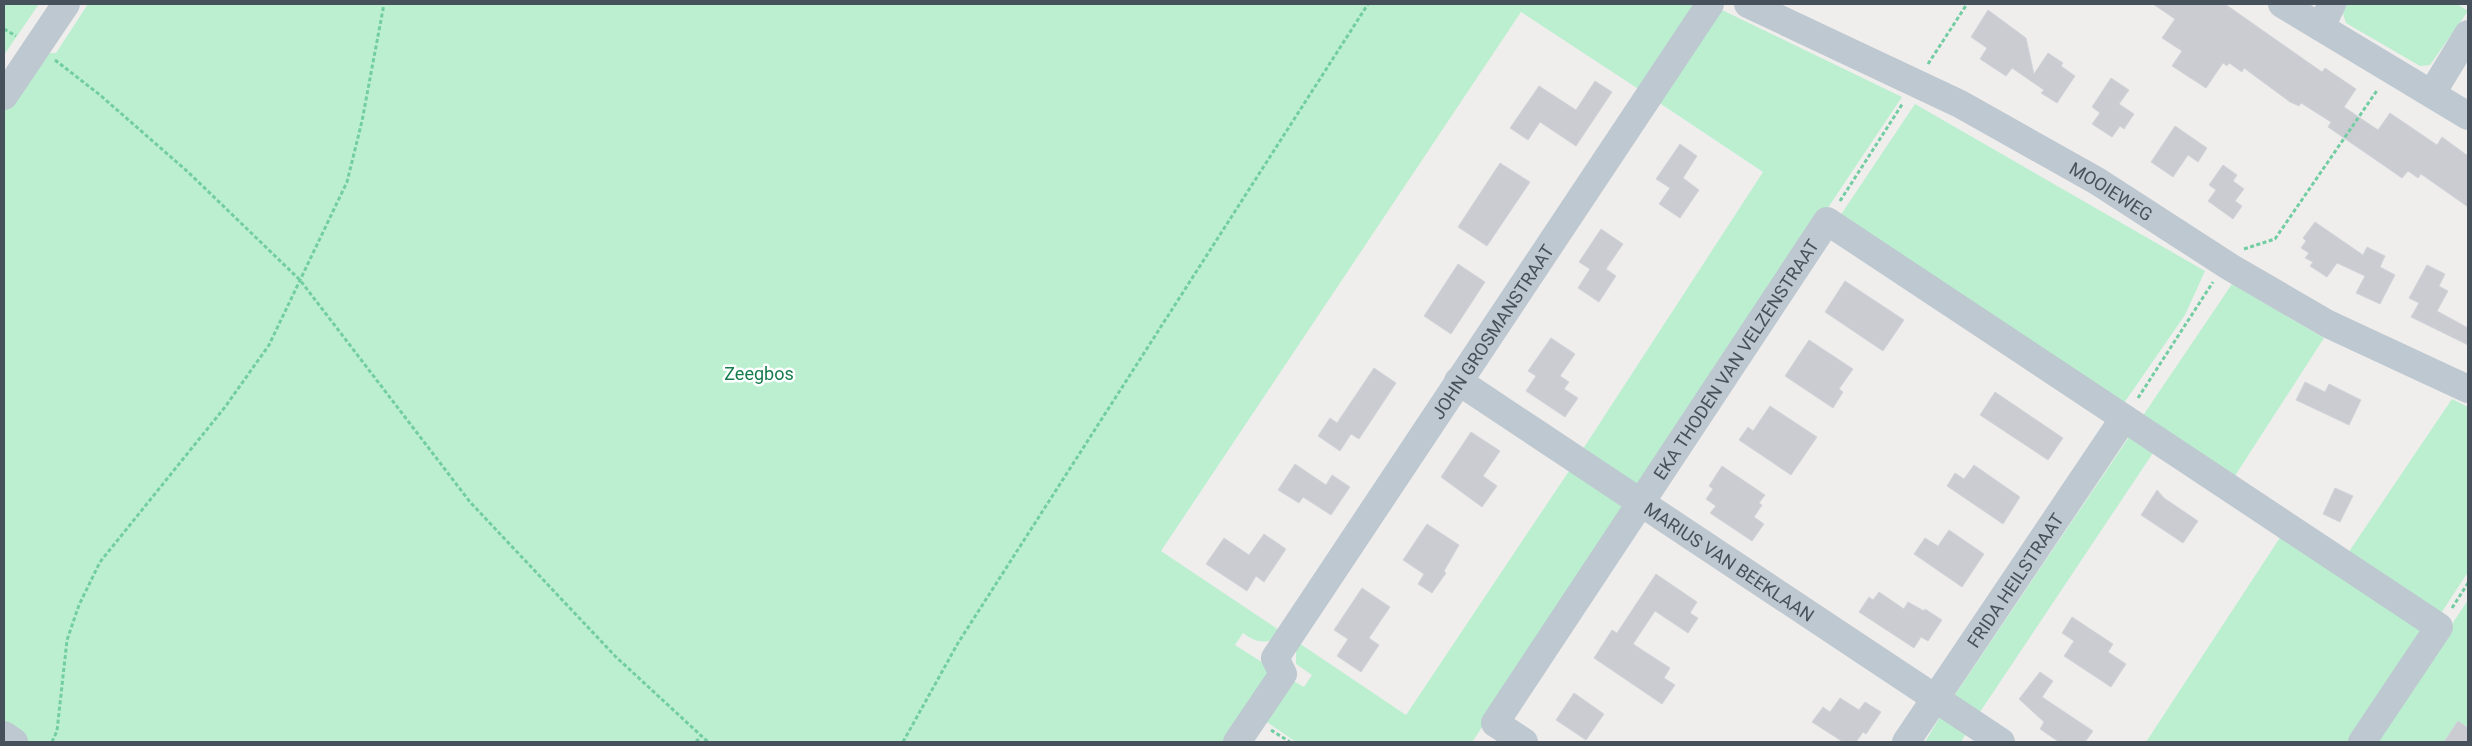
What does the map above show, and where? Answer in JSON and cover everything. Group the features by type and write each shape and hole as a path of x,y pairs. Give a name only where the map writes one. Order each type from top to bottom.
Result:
{"street":[{"path":"4,96 66,4"},
{"name":"JOHN GROSMANSTRAAT","path":"1237,742 1283,674 1275,658 1710,4"},
{"name":"MOOIEWEG","path":"1748,4 1917,82 2097,181 2228,265 2328,324 2468,389"},
{"path":"2282,4 2327,15 2391,69 2432,92 2468,116"},
{"path":"2432,92 2468,34"},
{"path":"1827,221 2438,627 2362,742"},
{"name":"EKA THODEN VAN VELZENSTRAAT","path":"1524,742 1495,723 1622,491 1827,221"},
{"name":"MARIUS VAN BEEKLAAN","path":"1458,381 2001,742"},
{"name":"FRIDA HEILSTRAAT","path":"1906,742 2124,418"},
{"path":"4,735 14,742"}],"path":[{"path":"52,742 57,731 67,640 79,605 100,562 225,407 269,345 347,182 362,121 384,4"},
{"path":"903,742 958,643 1368,4"},
{"path":"1827,221 1967,4"},
{"path":"4,29 30,45 38,47 100,95 188,172 300,280 470,502 615,656 708,742"},
{"path":"2124,418 2228,265 2244,249 2275,238 2391,69"},
{"path":"2438,627 2468,583"},
{"path":"696,742 701,736"}],"green space":[{"path":"4,4 39,4 4,55"},
{"name":"Zeegbos","path":"88,4 1694,4 1643,92 1521,12 1161,551 1282,632 1268,641 1258,641 1243,633 1235,645 1276,671 1229,742 22,742 4,730 4,110 46,54 42,53 56,53"},
{"path":"2346,4 2457,4 2468,11 2430,65 2420,66 2346,23 2343,14"},
{"path":"1720,9 1902,97 1732,351 1637,485 1581,452 1763,172 1655,100"},
{"path":"1915,104 2205,271 2185,315 2124,403 1840,216"},
{"path":"2232,284 2324,338 2233,479 2142,417"},
{"path":"2452,399 2468,407 2468,572 2438,618 2346,556"},
{"path":"2131,434 2155,450 1978,715 1954,696"},
{"path":"1571,468 1625,509 1624,518 1472,742 1296,742 1261,718 1287,677 1304,687 1312,675 1296,664 1296,641 1406,715"},
{"path":"2285,530 2432,628 2356,742 2146,742"},
{"path":"2468,600 2468,742 2374,742"},
{"path":"1940,717 1967,732 1961,742 1925,742"}],"building":[{"path":"2153,4 2225,4 2322,72 2325,68 2356,89 2344,107 2378,130 2390,113 2437,145 2442,137 2468,156 2468,207 2421,174 2418,178 2408,171 2402,178 2328,127 2331,122 2301,103 2299,106 2290,102 2244,68 2242,72 2229,63 2227,66 2223,63 2206,88 2172,66 2182,51 2162,38 2175,19"},
{"path":"1988,10 2026,38 2034,74 2048,53 2063,63 2061,66 2075,76 2057,103 2041,93 2044,90 2012,68 2006,76 1980,59 1987,48 1971,37"},
{"path":"2111,78 2129,90 2119,104 2134,114 2124,129 2120,126 2112,137 2092,124 2100,113 2092,107"},
{"path":"1595,81 1612,92 1576,146 1540,122 1528,140 1510,128 1539,86 1576,110"},
{"path":"2175,126 2207,148 2198,162 2188,155 2173,177 2151,162"},
{"path":"1680,144 1697,156 1683,178 1699,190 1680,218 1659,204 1670,188 1656,179"},
{"path":"1500,163 1530,182 1487,246 1458,227"},
{"path":"2223,165 2237,175 2233,181 2244,189 2235,201 2242,206 2233,219 2208,201 2216,190 2209,185"},
{"path":"2315,222 2363,255 2367,247 2385,256 2380,267 2395,275 2380,304 2356,293 2365,276 2337,263 2327,277 2310,266 2313,262 2305,258 2309,253 2301,248 2306,241 2303,238"},
{"path":"1601,229 1623,244 1606,269 1616,276 1599,302 1578,288 1590,269 1579,262"},
{"path":"1458,264 1485,282 1451,334 1424,316"},
{"path":"2427,265 2445,274 2439,286 2448,291 2437,311 2468,328 2468,345 2411,317 2419,303 2409,298"},
{"path":"1845,281 1904,320 1883,351 1825,312"},
{"path":"1551,338 1575,354 1560,376 1569,382 1564,389 1578,398 1565,417 1526,391 1536,376 1528,371"},
{"path":"1809,340 1853,369 1839,389 1843,392 1833,408 1785,376"},
{"path":"1374,368 1396,383 1359,439 1351,434 1340,451 1318,436 1330,418 1337,423"},
{"path":"2305,382 2325,392 2329,384 2361,400 2349,425 2296,400"},
{"path":"1995,392 2063,438 2048,460 1980,415"},
{"path":"1770,406 1817,437 1791,475 1739,440 1748,427 1753,431"},
{"path":"1471,432 1500,451 1483,476 1497,486 1482,507 1441,477"},
{"path":"1295,464 1326,485 1332,475 1350,487 1331,515 1303,497 1299,503 1278,490"},
{"path":"1974,465 2020,497 2003,524 1947,486 1955,473 1964,479"},
{"path":"1722,466 1765,495 1759,503 1762,505 1754,517 1764,524 1752,541 1710,513 1716,506 1706,499 1713,489 1709,486"},
{"path":"2335,488 2353,496 2340,522 2323,514"},
{"path":"2157,490 2164,498 2198,521 2183,543 2141,515"},
{"path":"1427,524 1459,545 1444,571 1446,573 1432,593 1418,584 1424,574 1403,560"},
{"path":"1949,530 1984,554 1962,587 1914,554 1925,538 1938,546"},
{"path":"1264,534 1286,549 1264,582 1256,576 1247,591 1206,564 1224,538 1249,555"},
{"path":"1656,574 1697,602 1690,613 1698,618 1688,633 1655,611 1633,644 1670,668 1664,678 1675,685 1662,704 1594,658 1612,630 1617,633"},
{"path":"1362,588 1390,607 1369,638 1379,645 1361,672 1337,656 1348,639 1334,630"},
{"path":"1879,592 1904,609 1908,602 1924,611 1925,609 1942,620 1928,641 1921,637 1914,648 1859,612 1869,597 1873,600"},
{"path":"2072,617 2113,644 2108,652 2126,664 2111,687 2064,656 2074,641 2062,633"},
{"path":"2040,672 2053,681 2042,697 2093,731 2085,742 2059,742 2040,729 2044,722 2019,699"},
{"path":"1574,693 1604,714 1586,740 1556,720"},
{"path":"1840,698 1859,710 1865,702 1881,712 1866,734 1863,732 1856,742 1843,742 1812,722 1823,707 1830,712"},
{"path":"2458,721 2468,728 2468,742 2444,742"}]}
